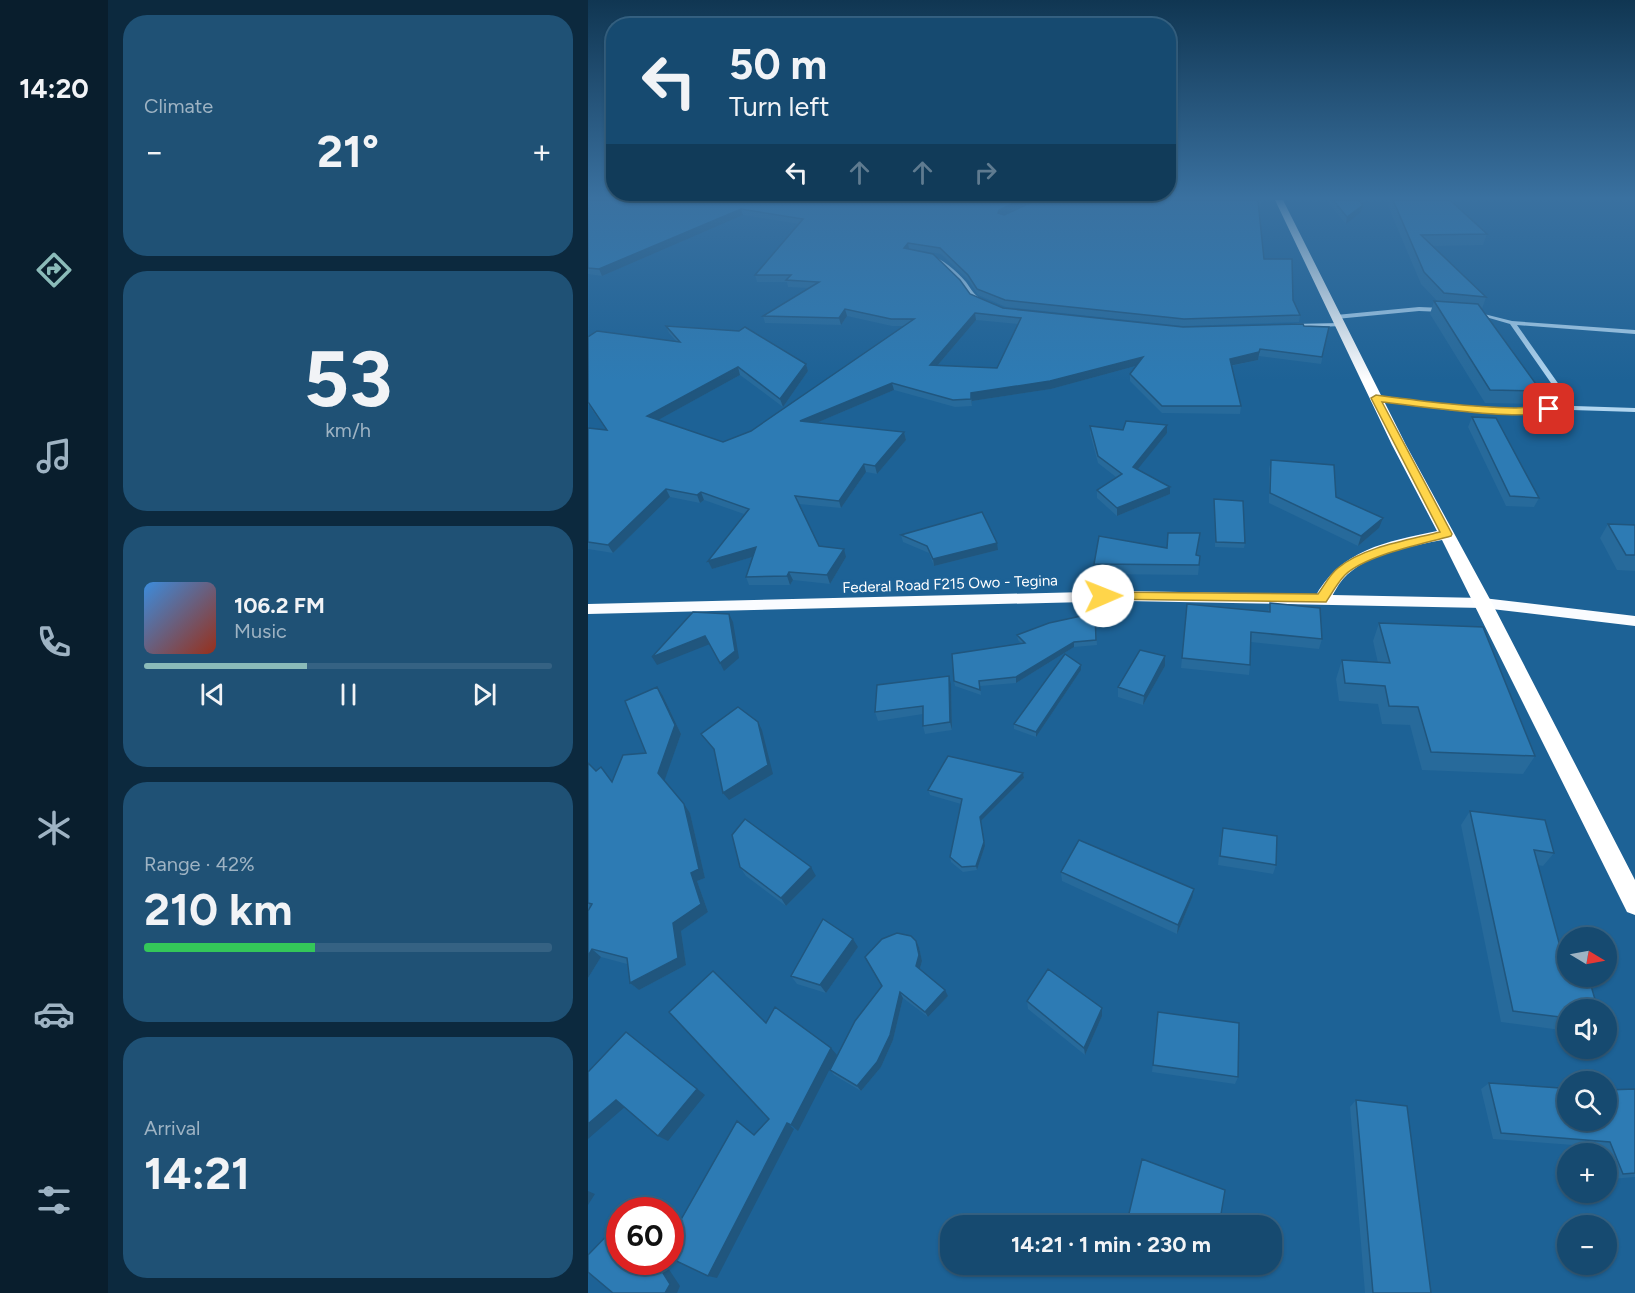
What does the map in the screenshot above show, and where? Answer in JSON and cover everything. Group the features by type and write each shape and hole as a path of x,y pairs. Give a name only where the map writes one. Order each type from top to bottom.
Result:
{"highway":[{"path":"1308,260 1376,398 1483,603 1635,904"},
{"path":"1322,599 1341,571 1359,561 1394,547 1447,534"}],"main road":[{"name":"Federal Road F215 Owo - Tegina","path":"588,609 1126,596 1483,603 1635,621"}],"street":[{"path":"940,260 965,284 971,296 988,305"},
{"path":"1284,327 1419,309 1449,310"},
{"path":"1470,312 1512,323 1635,332"},
{"path":"1512,323 1572,408"},
{"path":"1376,398 1468,410 1519,411 1572,408 1635,410"}],"building":[{"path":"588,260 619,260 599,269 588,268"},
{"path":"768,260 940,260 960,280 970,294 1003,308 1183,327 1303,324 1304,326 1329,327 1322,357 1260,349 1259,352 1230,359 1241,406 1162,406 1130,374 1143,357 1050,381 971,393 971,399 953,400 892,383 800,421 904,432 875,466 864,464 839,501 795,496 819,546 844,549 827,575 789,572 787,576 746,577 756,547 708,561 749,509 701,492 697,495 666,489 608,545 588,542 588,428 607,430 588,402 588,337 597,331 680,342 666,326 739,331 745,327 806,364 780,399 738,367 647,416 723,442 751,431 914,319 891,319 845,309 839,318 763,316 819,282 786,280 791,275 755,275","holes":["975,313 1021,318 997,368 930,365"]},
{"path":"953,260 1292,260 1293,300 1300,315 1184,319 1005,300 977,289 968,275"},
{"path":"1419,260 1448,260 1486,297 1444,293 1424,272"},
{"path":"1434,301 1478,304 1541,391 1490,390"},
{"path":"1472,417 1496,418 1539,498 1510,496"},
{"path":"1126,421 1167,425 1133,467 1170,487 1117,508 1097,490 1122,474 1098,456 1090,426 1123,430"},
{"path":"1271,460 1334,465 1336,497 1383,518 1361,536 1270,493"},
{"path":"1214,499 1243,501 1245,543 1216,542"},
{"path":"982,512 997,543 933,559 927,546 901,535"},
{"path":"1608,524 1635,525 1635,555 1626,555"},
{"path":"1168,533 1200,533 1196,555 1200,556 1199,565 1094,564 1099,536 1167,548"},
{"path":"1270,603 1320,608 1322,639 1251,632 1250,665 1182,658 1187,604 1270,612"},
{"path":"693,612 729,614 735,651 720,663 705,636 652,657"},
{"path":"1095,613 1096,640 1074,642 1016,677 979,681 980,690 954,681 952,654 1025,643 1017,635 1049,623"},
{"path":"1379,623 1483,627 1535,756 1431,752 1418,707 1389,706 1385,686 1345,683 1342,660 1390,663"},
{"path":"1140,650 1165,656 1144,696 1118,687"},
{"path":"1065,654 1081,665 1036,732 1014,724"},
{"path":"949,676 950,722 923,726 923,706 875,712 877,685"},
{"path":"657,687 675,725 658,773 684,804 699,869 691,873 701,904 673,923 678,958 630,983 627,958 592,949 588,956 588,911 592,904 588,903 588,763 596,771 601,767 612,782 623,755 646,753 625,701"},
{"path":"738,707 758,722 768,765 723,793 714,749 701,734"},
{"path":"948,756 1023,773 980,817 984,842 976,866 962,867 950,857 962,799 928,790"},
{"path":"1470,811 1545,820 1554,853 1534,850 1557,935 1557,987 1591,987 1595,999 1557,999 1557,1017 1513,1011"},
{"path":"745,819 811,867 781,898 740,867 732,835"},
{"path":"1223,828 1277,836 1276,865 1220,856"},
{"path":"1079,840 1194,889 1178,925 1061,872"},
{"path":"823,919 853,939 820,985 791,976"},
{"path":"897,933 911,936 916,941 919,955 916,966 945,990 925,1012 900,992 890,1035 877,1062 857,1086 830,1070 855,1021 882,986 865,957 882,939"},
{"path":"1048,969 1102,1008 1084,1048 1027,1001"},
{"path":"713,971 766,1023 775,1007 831,1048 791,1125 787,1123 708,1276 684,1265 684,1214 737,1121 754,1135 769,1119 669,1012"},
{"path":"1158,1012 1239,1023 1238,1077 1153,1065"},
{"path":"626,1032 697,1089 658,1136 616,1100 588,1124 588,1072"},
{"path":"1489,1083 1557,1088 1557,1131 1617,1131 1617,1090 1635,1089 1635,1173 1623,1174 1617,1159 1617,1143 1501,1133"},
{"path":"1356,1100 1407,1106 1431,1293 1373,1293"},
{"path":"1142,1159 1225,1190 1221,1215 1129,1215"},
{"path":"606,1236 606,1275 664,1275 670,1284 665,1293 613,1293 588,1272 588,1255"}],"route":[{"path":"1103,596 1322,599 1341,571 1359,561 1394,547 1447,534 1376,398 1468,410 1549,409"}]}
